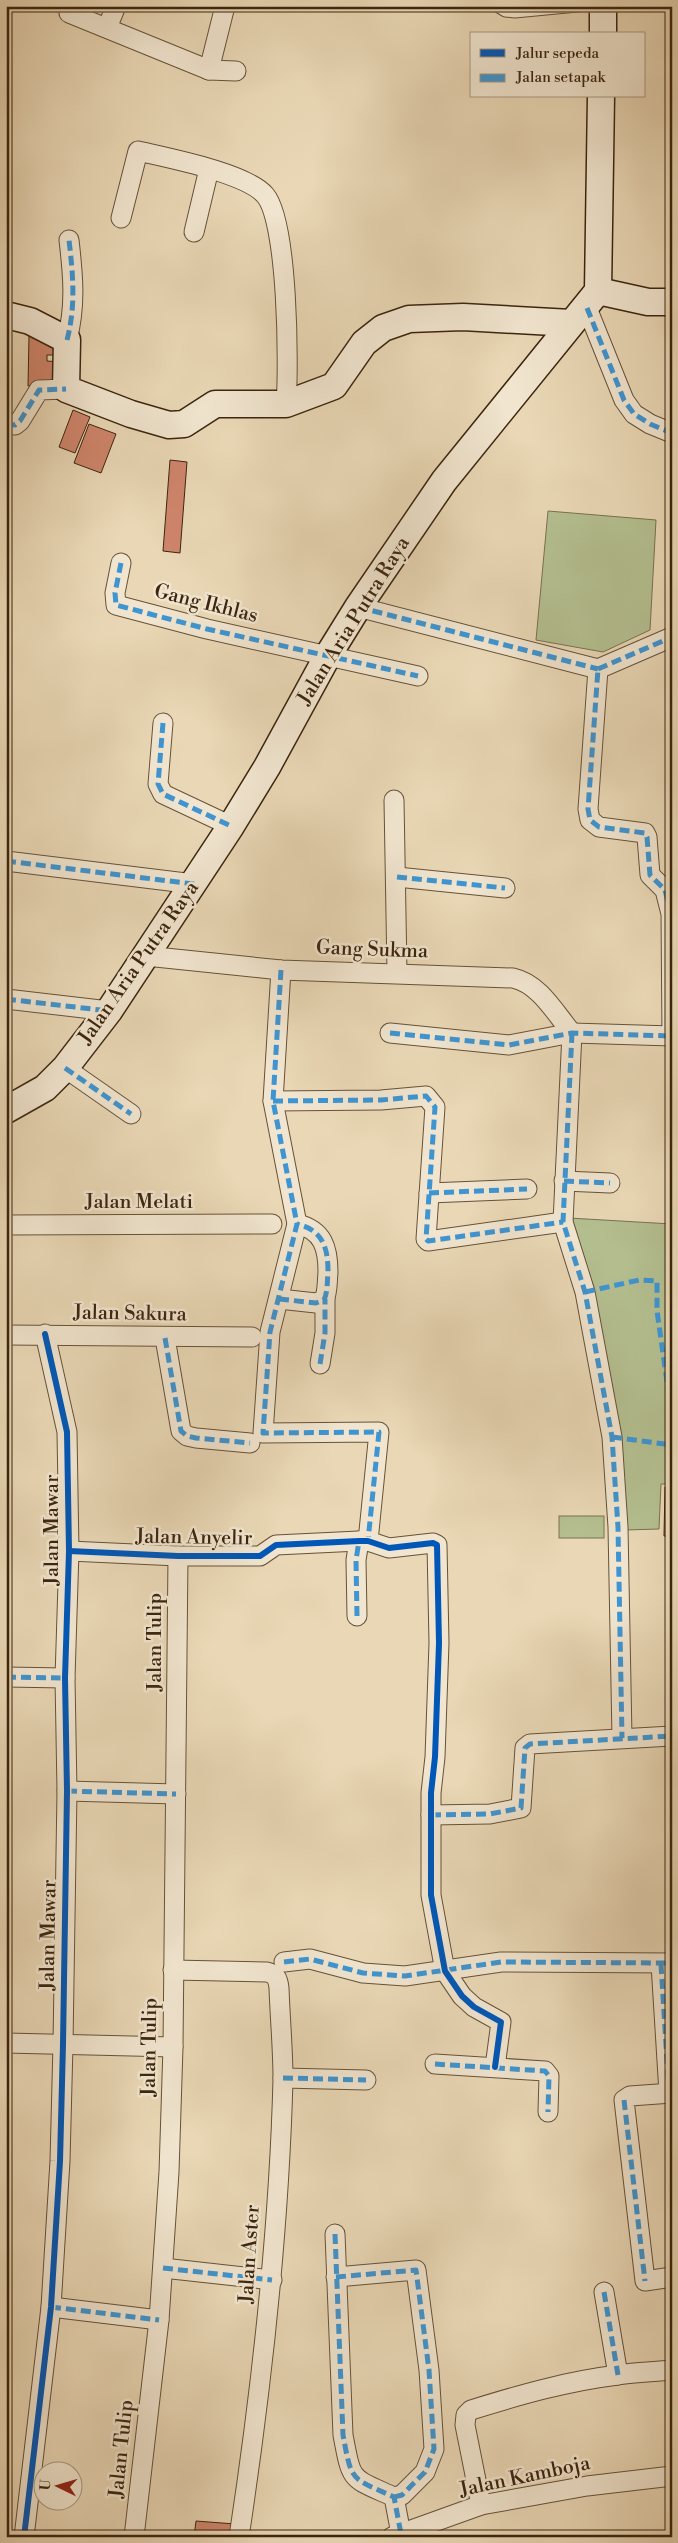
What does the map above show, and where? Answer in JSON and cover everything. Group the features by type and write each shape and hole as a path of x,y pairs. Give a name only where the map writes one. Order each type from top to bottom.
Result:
{"main road":[{"path":"603,6 603,32"},
{"path":"585,307 601,98"},
{"path":"6,315 30,321 56,332 67,340 66,389 130,414 169,425 184,424 215,404 286,404 334,386 364,343 383,328 409,319 463,317 585,307 623,298 672,302"},
{"name":"Jalan Aria Putra Raya","path":"6,1110 45,1088 65,1068 110,1011 231,826 267,767 327,657 358,607 444,481 585,307"}],"street":[{"path":"107,28 116,6"},
{"path":"209,70 225,6"},
{"path":"69,13 209,70 236,71"},
{"path":"121,218 140,143 254,185 266,195 274,210 286,311 286,404"},
{"path":"194,232 209,169"},
{"path":"67,340 74,315 74,282 68,240"},
{"path":"585,307 624,400 634,414 650,424 672,433"},
{"path":"6,424 15,425 20,421 39,390 66,389"},
{"name":"Gang Ikhlas","path":"121,563 115,592 116,605 327,657"},
{"path":"358,607 598,669 672,637"},
{"path":"327,657 418,676"},
{"path":"390,1033 510,1045 572,1034 672,1036 671,914 665,890 650,875 645,834 599,827 590,820 588,809 598,669"},
{"path":"163,723 158,784 163,794 231,826"},
{"path":"394,800 397,877 397,973"},
{"path":"6,861 194,884"},
{"path":"397,877 505,888"},
{"name":"Gang Sukma","path":"146,956 281,970 513,978 525,981 534,987 572,1034"},
{"path":"281,970 273,1101 297,1224 270,1332 263,1433 379,1432 363,1541 356,1560 357,1616"},
{"path":"6,999 110,1011"},
{"path":"572,1034 563,1222 585,1292 612,1437 618,1527 622,1738"},
{"path":"65,1068 131,1114"},
{"path":"273,1101 380,1100 426,1096 434,1107 426,1238 432,1242 563,1222"},
{"path":"564,1181 610,1183"},
{"path":"429,1193 527,1189"},
{"name":"Jalan Melati","path":"6,1225 272,1224"},
{"path":"297,1224 313,1230 324,1241 328,1255 325,1333 320,1364"},
{"path":"279,1299 316,1303 325,1300"},
{"name":"Jalan Sakura","path":"6,1335 45,1334 164,1338 252,1337"},
{"name":"Jalan Mawar","path":"24,2537 51,2307 60,2162 63,2044 67,1791 65,1678 69,1551 67,1432 45,1334"},
{"path":"164,1338 181,1431 187,1436 196,1438 250,1443"},
{"name":"Jalan Anyelir","path":"69,1551 178,1556 260,1556 276,1546 363,1541 389,1548 434,1543 438,1548 439,1643 431,1814"},
{"name":"Jalan Tulip","path":"134,2537 159,2320 173,2046 178,1556"},
{"path":"6,1677 65,1678"},
{"path":"495,2067 501,2022 474,2007 462,1996 445,1972 431,1895 431,1814 490,1814 517,1811 521,1808 522,1803 525,1748 530,1744 672,1736"},
{"path":"67,1791 176,1794"},
{"path":"174,1970 260,1971 279,1968 310,1959 363,1973 405,1976 445,1972 500,1962 666,1964 671,2093 630,2096 624,2100 645,2281 672,2277"},
{"name":"Jalan Aster","path":"239,2537 257,2415 272,2280 283,2078 279,1968"},
{"path":"6,2044 173,2046"},
{"path":"435,2064 540,2070 548,2073 548,2112"},
{"path":"283,2078 366,2080"},
{"path":"335,2234 336,2277 343,2435 351,2473 360,2482 394,2497 402,2495 425,2472 434,2449 429,2370 416,2270 336,2277"},
{"path":"163,2268 272,2280"},
{"path":"604,2292 618,2375"},
{"path":"51,2307 159,2320"},
{"path":"481,2505 465,2425 466,2415 471,2410 535,2390 618,2375 672,2370"},
{"name":"Jalan Kamboja","path":"396,2535 481,2505 587,2486 672,2476"},
{"path":"394,2497 396,2535"}],"lane":[{"path":"495,6 505,12 515,13 588,6"}],"green space":[{"path":"548,511 656,520 650,630 603,652 536,640"},
{"path":"569,1218 672,1224 672,1484 661,1484 659,1529 625,1530"},
{"path":"559,1516 604,1516 604,1538 559,1538"}],"building":[{"path":"29,335 48,336 58,355 47,355 47,361 60,362 60,386 28,386"},
{"path":"73,410 90,417 75,453 59,447"},
{"path":"89,424 116,434 101,473 74,463"},
{"path":"170,460 187,462 180,553 163,551"},
{"path":"665,1487 672,1488 672,1536 664,1536"},
{"path":"196,2521 235,2524 233,2537 194,2537"}],"marked path":[{"path":"67,340 73,302 69,240"},
{"path":"587,308 624,400 634,414 650,424 672,433"},
{"path":"6,424 15,425 20,421 39,390 66,389"},
{"path":"121,563 115,593 116,605 207,629 418,676"},
{"path":"358,607 598,669"},
{"path":"598,669 672,637"},
{"path":"390,1033 509,1045 572,1033 672,1036 671,914 665,890 650,875 647,837 645,833 599,827 590,820 588,809 598,669"},
{"path":"163,723 158,784 163,794 231,826"},
{"path":"6,861 194,884"},
{"path":"397,877 505,888"},
{"path":"281,970 273,1101 297,1224 270,1332 263,1433 379,1432 368,1541"},
{"path":"6,999 109,1011"},
{"path":"572,1033 563,1222 585,1292 612,1437 618,1527 622,1738"},
{"path":"65,1068 131,1114"},
{"path":"273,1101 381,1100 426,1096 435,1107 426,1239 428,1241 563,1222"},
{"path":"564,1181 610,1183"},
{"path":"429,1193 527,1189"},
{"path":"279,1299 316,1303 324,1300 326,1293 328,1272 325,1248 318,1235 306,1227 297,1224"},
{"path":"585,1292 639,1280 657,1281 657,1311 672,1417"},
{"path":"320,1364 325,1333 325,1299"},
{"path":"165,1338 181,1431 187,1436 196,1438 250,1443"},
{"path":"670,1444 672,1426"},
{"path":"612,1437 672,1445"},
{"path":"357,1616 356,1560 359,1541"},
{"path":"6,1677 65,1678"},
{"path":"431,1815 490,1814 521,1808 525,1748 530,1744 672,1736"},
{"path":"67,1791 176,1794"},
{"path":"284,1962 310,1959 363,1973 405,1976 501,1962 672,1963"},
{"path":"661,1964 669,2093"},
{"path":"435,2064 545,2071 549,2076 548,2112"},
{"path":"283,2078 366,2080"},
{"path":"624,2100 645,2281"},
{"path":"335,2234 343,2435 346,2451 351,2470 355,2476 369,2486 394,2497 401,2534"},
{"path":"163,2268 272,2280"},
{"path":"336,2277 416,2270 429,2370 434,2449 425,2472 402,2495 394,2497"},
{"path":"604,2292 618,2375"},
{"path":"51,2307 159,2320"}],"cycle path":[{"path":"24,2537 51,2307 60,2161 63,2044 67,1791 65,1678 69,1551 67,1432 45,1334"},
{"path":"69,1551 178,1556 260,1556 276,1545 359,1541 368,1541 389,1548 433,1543 437,1545 439,1643 435,1757 431,1793 431,1895 445,1971 462,1996 474,2007 501,2022 495,2067"}]}
